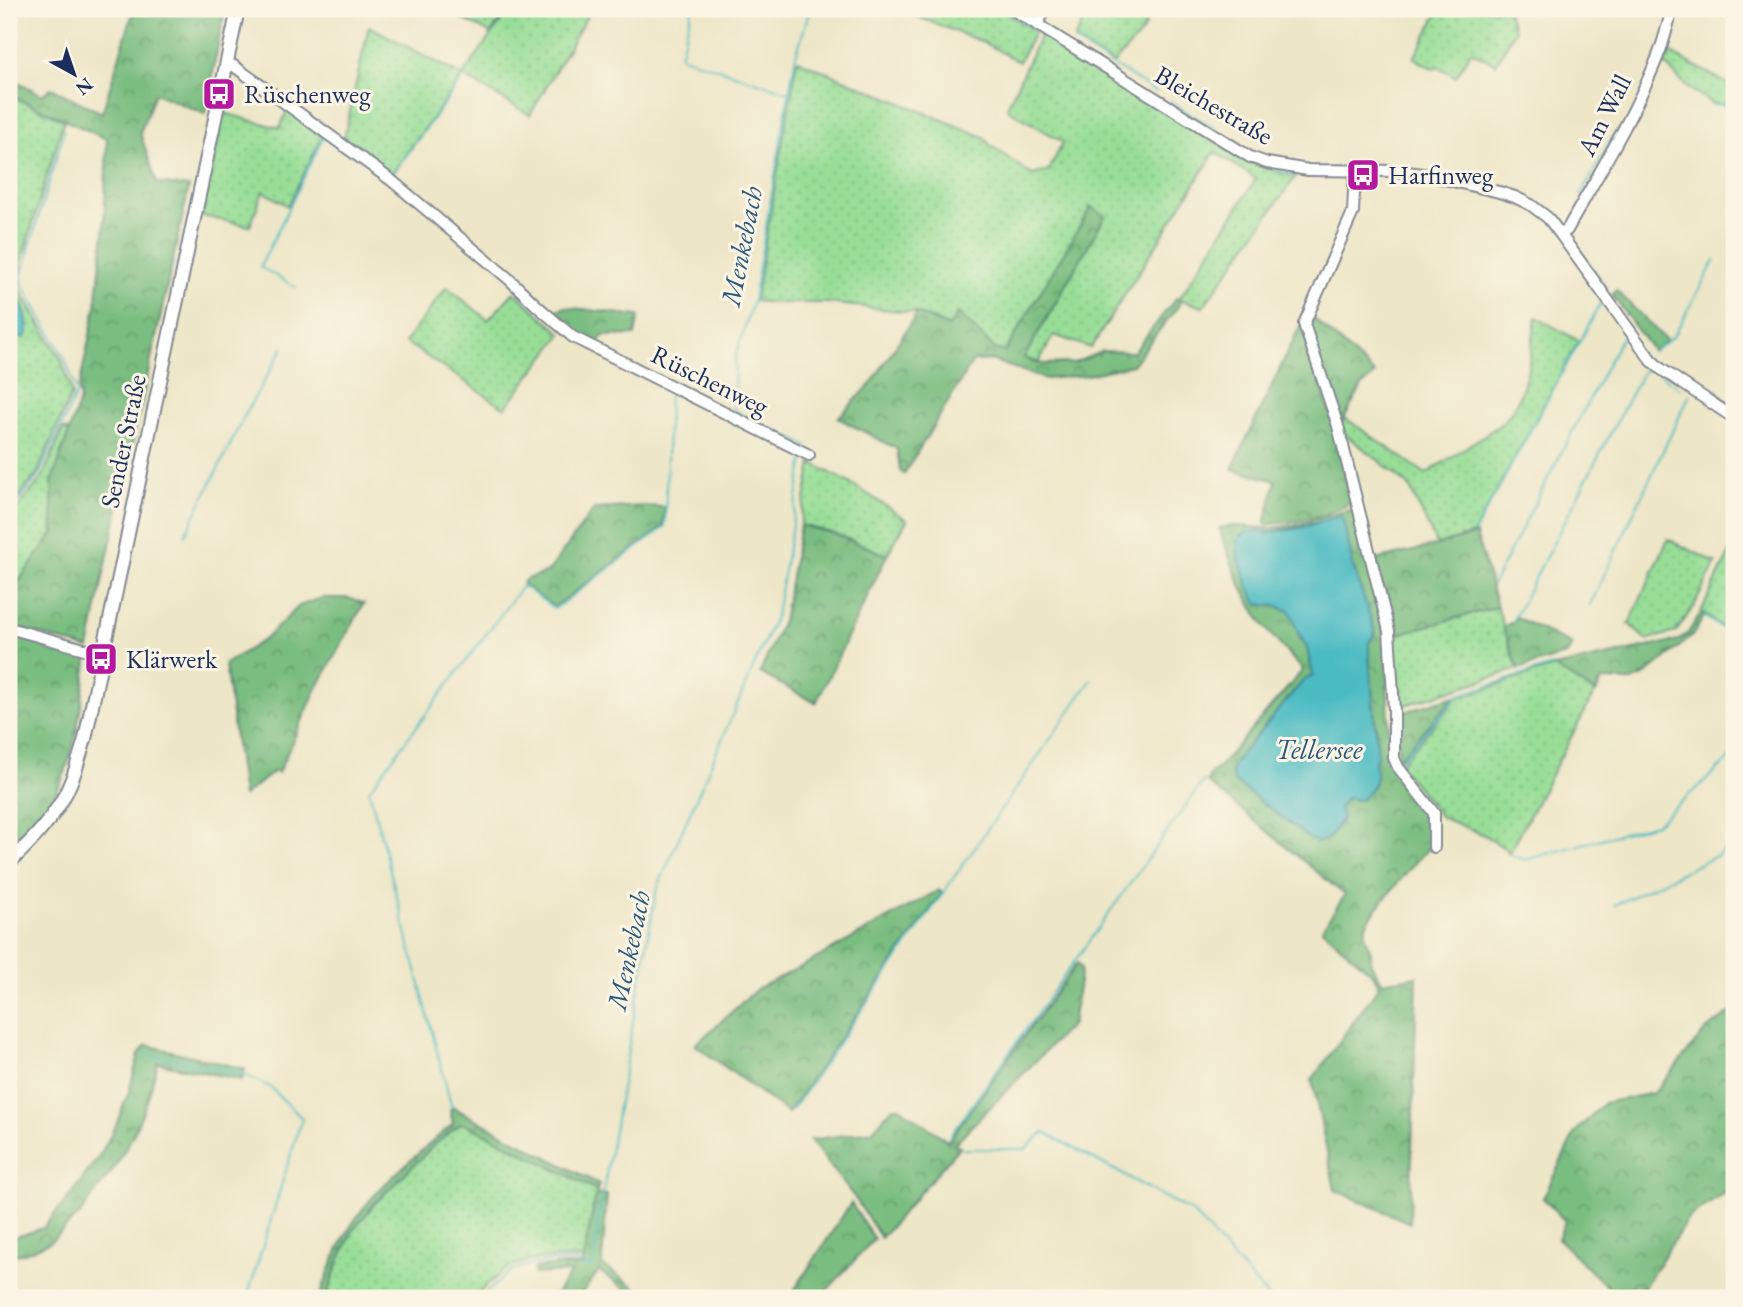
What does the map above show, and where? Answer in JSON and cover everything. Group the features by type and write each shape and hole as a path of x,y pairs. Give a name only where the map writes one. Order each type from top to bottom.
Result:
{"main road":[{"name":"Sender Straße","path":"9,863 59,805 70,785 85,739 238,9"}],"street":[{"name":"Bleichestraße","path":"1012,9 1250,157 1295,169 1423,174 1515,197 1531,205 1548,218 1561,234 1651,359 1661,369 1734,418"},
{"path":"1037,24 1045,9"},
{"name":"Am Wall","path":"1561,234 1567,230 1612,151 1646,83 1659,54 1672,9"},
{"name":"Rüschenweg","path":"227,64 234,66 391,180 573,337 809,455"},
{"path":"1355,170 1353,212 1304,324 1338,426 1389,631 1394,758 1434,813 1434,847"},
{"path":"9,628 102,654"}],"green space":[{"path":"134,9 225,9 205,114 155,93 140,133 157,183 189,187 89,649 9,625 9,595 53,534 52,482 80,399 79,388 96,306 104,232 107,139 9,95 9,77 42,95 51,88 102,113"},
{"path":"508,9 490,34 445,11"},
{"path":"510,9 591,9 530,115 463,76 390,176 343,142 369,26 462,76"},
{"path":"897,9 999,9 1035,31 1019,62 983,42"},
{"path":"1089,9 1128,9 1128,13 1146,24 1141,34 1113,64 1074,40"},
{"path":"1440,9 1506,9 1515,30 1496,64 1471,51 1456,77 1437,66 1434,69 1414,58"},
{"path":"1043,34 1245,161 1296,176 1203,307 1179,299 1256,179 1215,152 1091,348 1054,335 1038,363 1024,358 1105,216 1091,208 1005,353 995,350 958,313 949,327 917,313 827,303 755,301 797,60 984,137 990,145 1032,175 1049,171 1063,142 1007,107"},
{"path":"1669,52 1734,87 1734,110 1724,104 1711,103 1690,89 1664,64"},
{"path":"9,95 64,120 15,282 61,359 72,393 37,474 9,509"},
{"path":"287,110 323,135 288,206 263,191 250,226 202,216 224,113 280,128"},
{"path":"1091,207 1105,216 1024,358 1042,364 1074,363 1103,351 1134,352 1176,298 1182,301 1132,365 1087,375 1046,379 991,360 973,361 904,474 900,471 897,449 838,418 871,384 917,313 949,327 958,313 995,349 1005,352"},
{"path":"447,287 488,320 514,292 562,334 505,408 405,342"},
{"path":"1616,290 1667,341 1653,351 1612,295"},
{"path":"565,307 639,316 635,335 603,336 595,346 549,313"},
{"path":"1311,316 1375,374 1362,386 1341,424 1307,325"},
{"path":"1536,317 1579,341 1473,534 1437,545 1409,486 1343,433 1341,424 1345,418 1426,474 1501,424 1510,413 1527,374"},
{"path":"1301,324 1334,426 1352,502 1310,518 1265,524 1276,481 1232,469"},
{"path":"63,429 69,431 52,482 53,534 9,595 9,519 43,476"},
{"path":"812,463 857,487 907,520 887,555 835,534 800,525"},
{"path":"665,507 663,527 554,607 522,584 526,579 548,572 594,509"},
{"path":"1354,509 1386,637 1390,759 1429,812 1429,849 1384,899 1365,930 1371,963 1382,982 1417,976 1410,1223 1335,1190 1312,1080 1379,986 1374,975 1322,929 1345,895 1207,782 1210,774 1220,766 1303,670 1258,617 1233,567 1219,528 1274,528","holes":["1343,518 1353,566 1375,631 1369,642 1369,655 1376,761 1357,800 1348,798 1339,808 1342,819 1329,838 1310,839 1234,781 1232,772 1237,759 1303,681 1313,675 1307,648 1290,611 1258,604 1237,548 1251,531 1268,533"]},
{"path":"800,525 835,534 887,555 816,703 760,673 784,617"},
{"path":"1476,534 1497,607 1394,635 1376,560"},
{"path":"1668,539 1716,563 1694,606 1676,632 1646,640 1629,624"},
{"path":"1734,544 1734,636 1701,612"},
{"path":"322,598 348,598 364,603 317,688 278,773 274,771 243,796 225,664 265,639 299,606"},
{"path":"1497,607 1518,669 1402,705 1398,699 1394,635"},
{"path":"1701,613 1705,615 1692,636 1644,676 1632,681 1602,680 1596,693 1554,667 1679,640 1688,633"},
{"path":"1516,617 1572,645 1567,655 1518,669 1503,627 1513,622"},
{"path":"9,632 88,654 75,740 61,782 38,819 9,843 9,784 15,777 9,774"},
{"path":"1554,667 1595,692 1510,852 1507,854 1509,851 1484,835 1441,817 1399,765 1457,698"},
{"path":"1455,696 1398,760 1398,714"},
{"path":"939,890 942,893 788,1113 695,1045 758,988"},
{"path":"1077,963 1081,969 1072,1024 954,1144 960,1146 881,1238 855,1198 810,1140 872,1131 893,1107 899,1107 948,1141"},
{"path":"1734,1010 1734,1187 1689,1217 1637,1298 1619,1298 1558,1239 1565,1221 1543,1198 1576,1131 1604,1103 1654,1093 1706,1030"},
{"path":"146,1045 245,1069 242,1080 158,1063 134,1133 117,1164 80,1214 50,1242 23,1254 9,1255 9,1239 43,1228 101,1153 116,1125 139,1054"},
{"path":"454,1108 599,1184 597,1190 466,1124 460,1124 432,1147 375,1203 352,1232 326,1298 319,1298 339,1249 356,1218 395,1174 453,1124 450,1109"},
{"path":"460,1124 466,1124 597,1190 583,1259 544,1259 514,1265 473,1298 326,1298 352,1232 375,1203 432,1147"},
{"path":"596,1194 607,1195 602,1265 651,1298 639,1298 599,1271 578,1298 553,1298 571,1272 534,1274 535,1268 582,1266"},
{"path":"851,1203 874,1239 820,1298 789,1298"}],"water":[{"path":"9,284 26,317 28,324 25,338 9,334"},
{"name":"Tellersee","path":"1340,516 1343,519 1353,566 1375,631 1369,642 1369,655 1377,746 1374,765 1376,780 1361,800 1347,798 1339,808 1342,818 1329,838 1318,843 1234,781 1231,772 1237,759 1303,681 1313,675 1307,648 1290,611 1258,604 1245,577 1237,546 1240,536 1251,531 1268,533 1300,528"}],"waterway":[{"path":"692,9 680,56 788,92"},
{"name":"Menkebach","path":"806,448 807,446 800,442 734,411 735,358 753,301 795,59 810,9"},
{"path":"1002,9 1033,29"},
{"path":"1074,41 1156,92"},
{"path":"393,174 463,78"},
{"path":"1170,101 1219,131"},
{"path":"1712,105 1725,105 1734,111"},
{"path":"9,514 39,475 77,392 64,357 22,284 21,276 64,131"},
{"path":"1580,196 1615,134"},
{"path":"296,287 260,267 324,136"},
{"path":"1265,168 1296,175 1350,176"},
{"path":"1732,174 1734,170"},
{"path":"1571,232 1571,238 1607,289"},
{"path":"1653,351 1676,332 1715,260"},
{"path":"1474,533 1601,300"},
{"path":"1493,584 1625,335 1650,364 1680,388"},
{"path":"185,535 248,409 283,348"},
{"path":"1513,620 1642,373 1649,365"},
{"path":"452,1108 369,790 523,586 555,609 665,527 669,392"},
{"path":"1590,605 1690,394"},
{"name":"Menkebach","path":"481,1298 510,1272 523,1267 561,1261 591,1267 594,1264 598,1221 655,898 776,615 804,459"},
{"path":"1704,616 1734,637"},
{"path":"1401,759 1458,695 1552,666"},
{"path":"793,1109 1092,679"},
{"path":"1512,855 1525,860 1656,824 1734,755"},
{"path":"949,1137 1204,780"},
{"path":"1615,905 1718,855 1734,843"},
{"path":"147,1054 245,1075 270,1087 302,1118 247,1298"},
{"path":"962,1149 1025,1149 1044,1132 1192,1212 1269,1298"},
{"path":"1067,1298 1085,1291 1093,1298"}],"place":[{"name":"Rüschenweg","path":"219,94"},
{"name":"Harfinweg","path":"1363,175"},
{"name":"Klärwerk","path":"101,659"}]}
